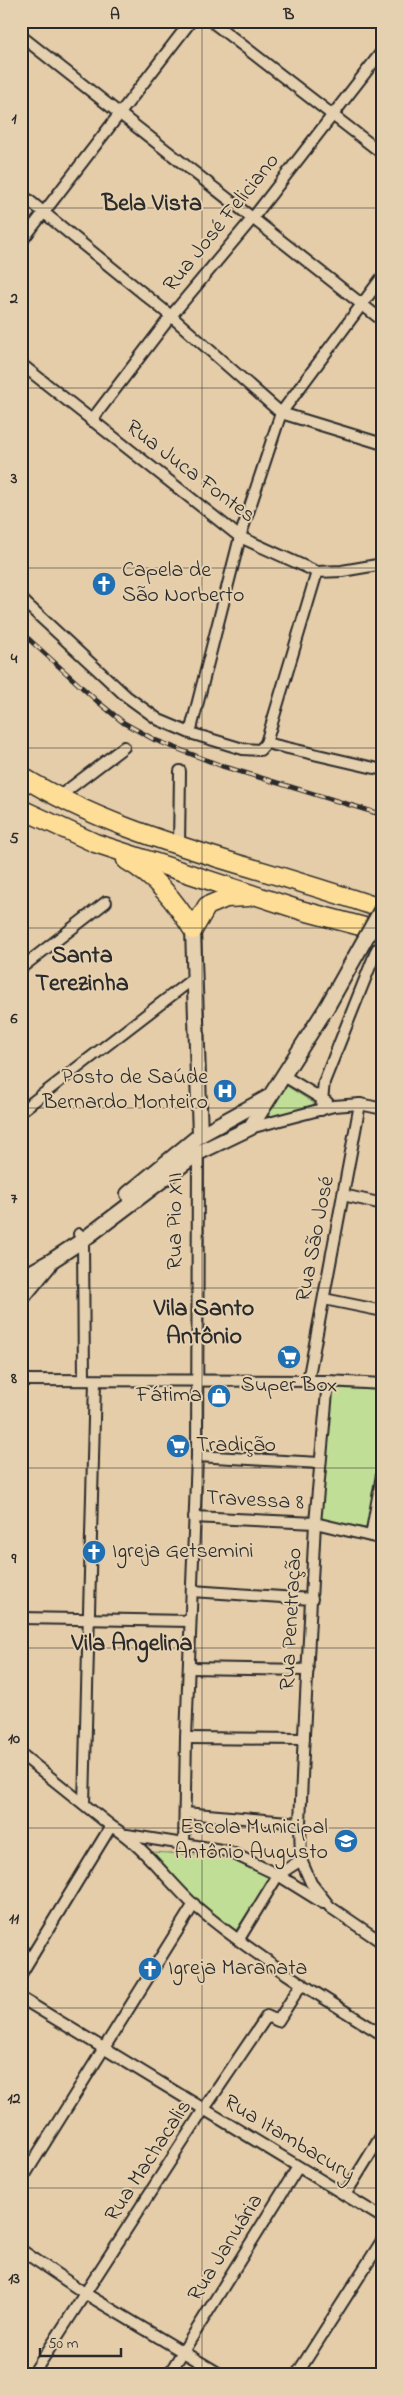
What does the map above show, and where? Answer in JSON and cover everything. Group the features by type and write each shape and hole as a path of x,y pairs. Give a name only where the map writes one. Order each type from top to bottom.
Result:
{"highway":[{"path":"21,776 57,798 96,816 179,846 383,908"},
{"path":"21,809 95,843 142,869 156,880 176,903 193,930 207,906 226,898 269,899"},
{"path":"95,843 300,910 383,932"}],"street":[{"path":"21,242 191,21"},
{"path":"211,21 383,154"},
{"path":"21,36 383,320"},
{"name":"Rua José Feliciano","path":"92,421 171,316 252,219 383,50"},
{"path":"21,194 171,316 281,413 383,444"},
{"path":"190,733 240,537 281,413 383,276"},
{"name":"Rua Juca Fontes","path":"21,364 240,537 317,572 342,571 383,564"},
{"path":"21,599 126,696 160,720 190,733 243,749 260,750 266,743 317,572"},
{"path":"266,743 383,770"},
{"path":"57,798 124,747"},
{"path":"179,846 180,771"},
{"path":"21,968 106,902"},
{"path":"250,1128 327,1007 383,908"},
{"path":"193,930 200,1135"},
{"path":"321,1110 324,1082 380,950"},
{"path":"21,1111 194,978"},
{"path":"284,1076 334,1106"},
{"path":"21,1299 52,1261 200,1135 270,1097"},
{"path":"81,1237 198,1153 250,1128 334,1106 360,1104 383,1109"},
{"name":"Rua São José","path":"308,1382 360,1104"},
{"name":"Rua Pio XII","path":"184,1845 186,1738 197,1456 198,1153"},
{"path":"343,1195 383,1204"},
{"path":"81,1237 90,1380 89,1618 84,1804"},
{"path":"25,1274 52,1261"},
{"path":"324,1299 383,1311"},
{"path":"21,1380 328,1381 383,1384"},
{"name":"Rua Penetração","path":"328,1381 315,1523 300,1823 302,1860 311,1883 330,1908"},
{"path":"197,1456 320,1462"},
{"path":"371,1536 383,1469"},
{"name":"Travessa 8","path":"194,1517 315,1523 383,1538"},
{"path":"192,1591 312,1599"},
{"path":"21,1618 190,1621"},
{"path":"189,1668 308,1670"},
{"path":"186,1738 304,1739"},
{"path":"22,1756 111,1826 127,1835 194,1904 239,1939 302,1983 383,2035"},
{"path":"185,1814 300,1823"},
{"path":"21,1974 111,1826"},
{"path":"127,1835 228,1851 278,1874 383,1943"},
{"path":"239,1939 278,1874 302,1860"},
{"path":"21,2181 194,1904"},
{"name":"Rua Machacalis","path":"33,2374 204,2109 267,2016 278,2021 302,1983"},
{"name":"Rua Itambacury","path":"21,1998 383,2218"},
{"path":"345,2195 383,2132"},
{"name":"Rua Januária","path":"169,2374 298,2166"},
{"path":"297,2374 383,2240"},
{"path":"21,2250 86,2294 220,2374"}],"green space":[{"path":"287,1086 315,1104 259,1122"},
{"path":"331,1388 383,1390 383,1446 370,1529 320,1520"},
{"path":"153,1852 225,1857 271,1878 236,1930 198,1902"}],"railway":[{"path":"21,632 124,723 155,740 222,766 383,815"}],"place":[{"name":"Capela de São Norberto","path":"104,584"},
{"name":"Posto de Saúde Bernardo Monteiro","path":"225,1091"},
{"name":"Super Box","path":"289,1357"},
{"name":"Fátima","path":"219,1396"},
{"name":"Tradição","path":"178,1446"},
{"name":"Igreja Getsemini","path":"94,1552"},
{"name":"Escola Municipal Antônio Augusto","path":"346,1841"},
{"name":"Igreja Maranata","path":"150,1969"}],"district":[{"name":"Bela Vista","path":"152,204"},
{"name":"Santa Terezinha","path":"82,970"},
{"name":"Vila Santo Antônio","path":"204,1323"},
{"name":"Vila Angelina","path":"132,1644"}]}
